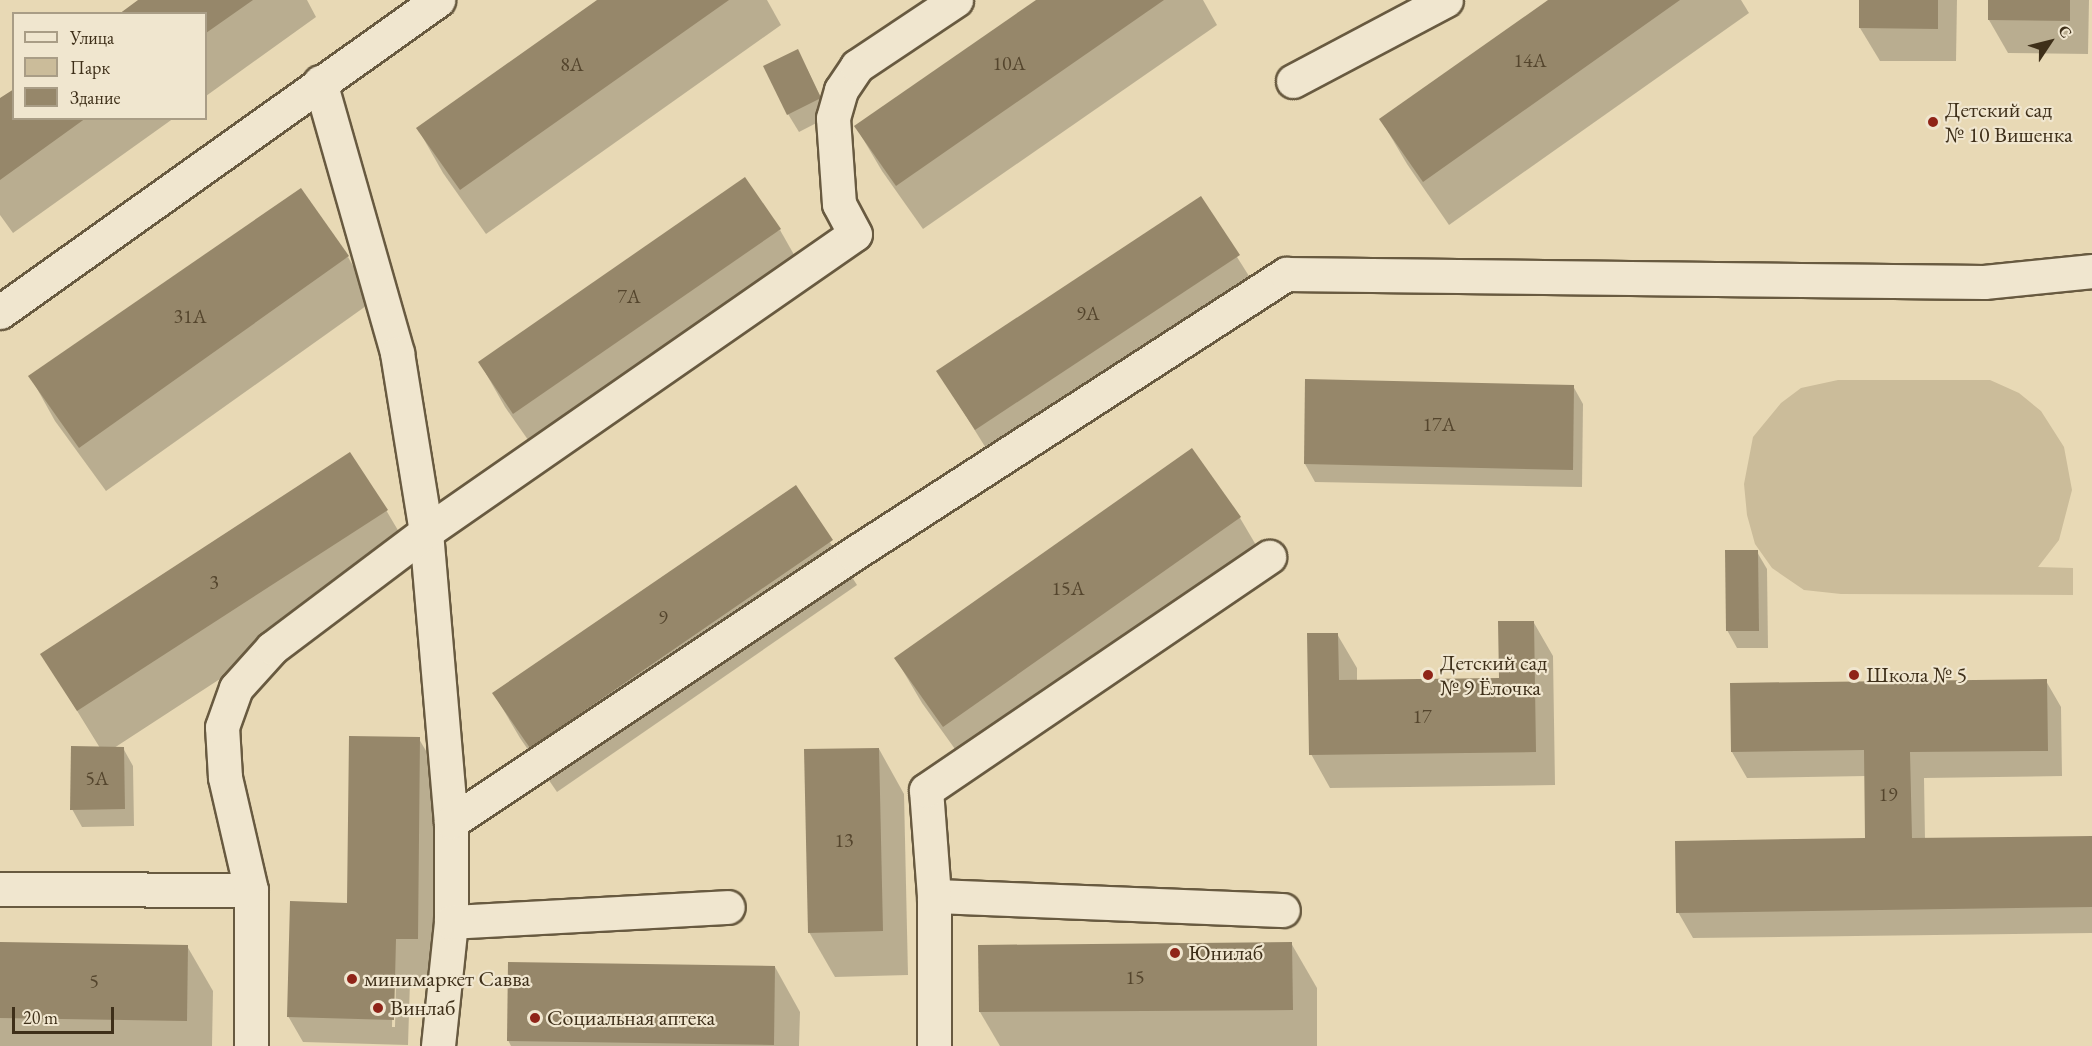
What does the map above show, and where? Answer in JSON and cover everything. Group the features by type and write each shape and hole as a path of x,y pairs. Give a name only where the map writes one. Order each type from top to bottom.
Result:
{"lane":[{"path":"0,312 438,0"},
{"path":"252,1046 251,890 225,777 222,727 236,688 272,648 426,532 855,234 839,204 832,118 841,90 857,66 956,0"},
{"path":"1293,81 1446,0"},
{"path":"320,82 397,353 426,532 451,822 451,922 438,1046"},
{"path":"451,822 853,554 1286,274 1984,282 2092,271"},
{"path":"934,1046 934,896 926,790 1269,557"},
{"path":"0,889 251,890"},
{"path":"934,896 1283,910"},
{"path":"451,922 728,907"}],"green space":[{"path":"1838,380 1990,380 2019,393 2041,411 2064,447 2072,490 2059,540 2038,567 2073,568 2073,595 1841,594 1804,590 1772,568 1755,544 1747,515 1744,484 1753,437 1781,403 1801,388"}],"building":[{"path":"138,0 253,0 207,32 207,12 122,12"},
{"path":"597,0 729,0 460,190 416,128"},
{"path":"1036,0 1164,0 896,186 854,126"},
{"path":"1548,0 1680,0 1423,182 1379,119"},
{"path":"1859,0 1938,0 1938,29 1859,28"},
{"path":"1988,0 2070,0 2070,21 1988,20"},
{"path":"798,49 821,98 787,115 763,66"},
{"path":"12,90 12,120 83,120 0,180 0,98"},
{"path":"745,177 781,229 513,414 478,362"},
{"path":"301,188 349,256 79,448 28,376"},
{"path":"1201,196 1240,255 975,430 936,371"},
{"path":"1305,379 1574,385 1573,470 1304,464"},
{"path":"1192,448 1241,517 943,727 894,658"},
{"path":"350,452 388,510 77,711 40,654"},
{"path":"796,485 833,540 530,748 492,693"},
{"path":"1725,550 1758,550 1759,631 1726,631"},
{"path":"1498,621 1534,621 1536,752 1309,755 1307,633 1338,633 1339,680 1499,678"},
{"path":"2047,679 2048,751 1910,752 1912,838 2092,836 2092,907 1676,913 1675,841 1865,838 1864,750 1731,752 1730,683"},
{"path":"349,736 420,737 418,939 396,939 394,1020 287,1017 290,901 347,903"},
{"path":"71,746 124,747 125,809 70,810"},
{"path":"879,748 883,931 808,933 804,749"},
{"path":"0,942 188,945 187,1021 0,1018"},
{"path":"1292,942 1293,1010 979,1012 978,945"},
{"path":"508,962 775,966 774,1045 507,1041"}],"place":[{"name":"Детский сад № 10 Вишенка","path":"1933,122"},
{"name":"Детский сад № 9 Ёлочка","path":"1428,675"},
{"name":"Школа № 5","path":"1854,675"},
{"name":"Юнилаб","path":"1175,953"},
{"name":"минимаркет Савва","path":"352,979"},
{"name":"Винлаб","path":"378,1008"},
{"name":"Социальная аптека","path":"535,1018"}]}
